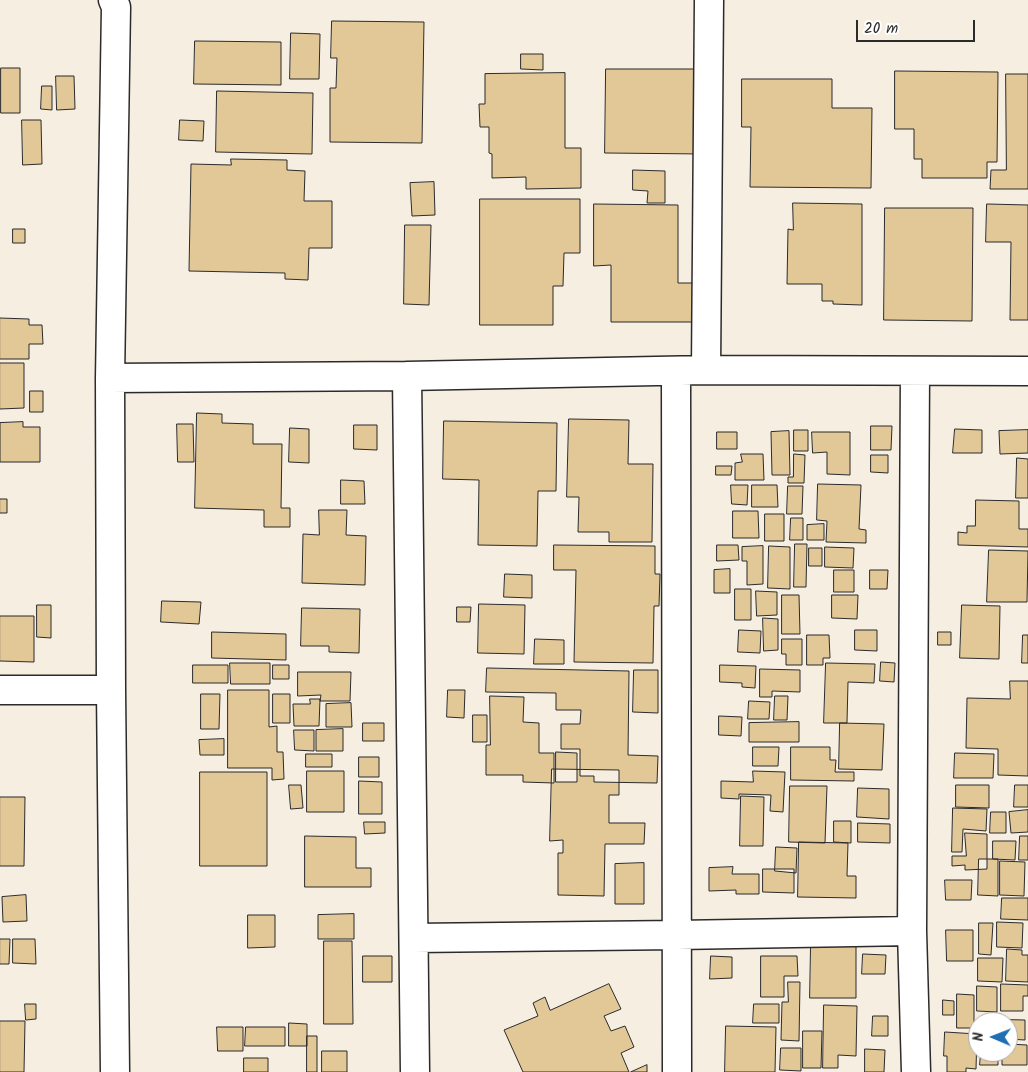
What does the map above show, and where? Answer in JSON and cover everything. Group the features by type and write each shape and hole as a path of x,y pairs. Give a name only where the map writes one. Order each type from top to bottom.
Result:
{"street":[{"path":"706,370 709,0"},
{"path":"115,1072 110,378 116,2"},
{"path":"110,378 407,376 706,370 1028,371"},
{"path":"915,370 912,930 916,1072"},
{"path":"676,371 677,1072"},
{"path":"407,376 415,1072"},
{"path":"0,690 111,690"},
{"path":"414,938 912,930"}],"building":[{"path":"332,21 424,22 422,143 330,142 330,88 336,88 337,58 331,58"},
{"path":"291,33 320,34 319,79 290,79"},
{"path":"195,41 281,42 281,85 194,84"},
{"path":"521,54 543,54 543,70 521,69"},
{"path":"1,68 20,68 20,113 1,113"},
{"path":"606,69 704,69 704,154 605,153"},
{"path":"895,71 998,72 997,162 987,162 987,178 922,178 922,159 914,159 914,129 895,129"},
{"path":"565,73 565,148 581,148 581,188 526,189 526,177 492,178 492,154 489,153 489,127 480,127 479,104 485,104 485,74"},
{"path":"1006,74 1028,74 1028,189 990,189 991,170 1006,170"},
{"path":"56,76 74,76 75,109 57,110"},
{"path":"742,79 832,79 832,108 872,108 871,188 750,187 751,127 742,127"},
{"path":"42,86 52,86 52,110 41,109"},
{"path":"217,91 313,93 312,154 216,152"},
{"path":"22,120 41,120 42,164 23,165"},
{"path":"180,120 204,121 203,141 179,140"},
{"path":"231,159 287,160 287,170 305,171 304,201 332,201 332,248 309,248 308,280 285,279 285,273 189,271 191,164 231,165"},
{"path":"633,170 665,171 665,203 647,203 648,191 633,190"},
{"path":"434,182 435,215 412,216 410,183"},
{"path":"480,199 580,199 580,253 564,253 563,286 553,286 553,325 480,325"},
{"path":"793,203 862,204 862,305 833,304 833,301 822,301 822,284 787,284 788,229 793,230"},
{"path":"594,204 678,205 678,283 701,283 695,322 611,322 611,265 594,266"},
{"path":"987,204 1028,205 1028,320 1010,320 1011,242 986,242"},
{"path":"885,208 973,208 972,321 884,320"},
{"path":"405,225 431,225 429,305 404,304"},
{"path":"13,229 25,229 25,243 13,243"},
{"path":"0,318 29,319 29,325 42,325 43,344 29,344 29,359 0,359"},
{"path":"0,363 24,363 24,408 0,409"},
{"path":"30,391 43,391 43,412 30,412"},
{"path":"197,413 222,414 222,423 253,424 253,444 282,444 281,508 290,508 290,527 264,527 264,510 195,508"},
{"path":"569,419 629,420 628,464 653,464 652,542 609,542 609,532 578,532 579,497 567,497"},
{"path":"444,421 557,423 556,491 538,491 537,546 478,545 479,480 443,479"},
{"path":"23,422 23,427 40,427 40,462 0,462 0,423"},
{"path":"177,424 193,424 194,462 178,462"},
{"path":"354,425 377,425 377,450 354,449"},
{"path":"871,426 892,426 891,450 871,450"},
{"path":"290,428 309,429 309,463 289,462"},
{"path":"955,429 982,430 982,453 953,453"},
{"path":"794,430 808,430 808,451 794,451"},
{"path":"1028,430 1028,453 1000,454 999,431"},
{"path":"789,431 790,475 772,475 771,432"},
{"path":"717,432 737,432 737,449 717,449"},
{"path":"812,432 850,432 850,475 827,474 827,452 813,453"},
{"path":"741,454 763,454 764,480 735,480 735,463 742,462"},
{"path":"794,454 805,455 804,483 788,483 788,477 793,477"},
{"path":"871,455 888,455 888,473 871,472"},
{"path":"1017,458 1028,459 1028,498 1016,498"},
{"path":"716,466 732,466 731,475 716,475"},
{"path":"341,480 364,481 365,504 341,504"},
{"path":"818,484 861,485 859,529 866,530 866,543 826,542 827,521 817,520"},
{"path":"731,485 748,485 747,505 732,504"},
{"path":"752,485 777,485 778,507 752,507"},
{"path":"788,486 803,486 802,514 787,514"},
{"path":"0,499 7,499 7,513 0,513"},
{"path":"976,500 1019,501 1019,529 1028,529 1028,547 958,545 958,532 967,533 967,526 975,526"},
{"path":"319,510 347,510 346,535 366,536 365,585 302,583 303,534 319,535"},
{"path":"733,511 758,511 759,538 733,538"},
{"path":"765,514 784,514 784,541 765,541"},
{"path":"791,518 803,518 803,540 790,540"},
{"path":"824,524 824,540 807,540 807,525"},
{"path":"795,544 807,544 806,587 794,587"},
{"path":"554,545 655,546 655,574 660,574 659,606 654,606 653,663 574,662 576,570 554,570"},
{"path":"717,545 738,545 739,560 717,561"},
{"path":"763,546 763,584 747,585 747,561 742,561 742,547"},
{"path":"769,546 790,547 790,589 768,588"},
{"path":"825,547 854,548 853,568 825,567"},
{"path":"809,548 822,548 822,566 809,566"},
{"path":"989,550 1028,551 1027,602 987,602"},
{"path":"730,569 730,593 714,593 714,570"},
{"path":"834,570 854,570 854,592 834,592"},
{"path":"870,570 888,570 887,589 870,589"},
{"path":"505,574 532,575 532,598 504,597"},
{"path":"735,589 751,589 751,620 735,620"},
{"path":"756,591 777,592 777,615 757,616"},
{"path":"782,595 799,595 800,634 782,634"},
{"path":"832,595 858,595 857,619 832,618"},
{"path":"162,601 201,602 199,624 161,622"},
{"path":"479,604 525,605 524,654 478,653"},
{"path":"37,605 51,605 51,638 37,637"},
{"path":"962,605 1000,606 999,659 960,658"},
{"path":"457,607 471,607 470,622 457,622"},
{"path":"302,608 360,609 359,653 329,652 329,646 301,646"},
{"path":"0,616 34,616 34,662 0,661"},
{"path":"763,618 778,619 778,650 764,651"},
{"path":"739,630 761,631 760,653 738,652"},
{"path":"855,630 877,630 877,651 855,650"},
{"path":"212,632 286,634 286,660 212,658"},
{"path":"938,632 951,632 951,645 938,645"},
{"path":"807,635 829,635 830,658 823,658 823,665 807,665"},
{"path":"1023,635 1028,635 1028,663 1022,663"},
{"path":"535,639 564,640 564,664 534,664"},
{"path":"782,639 802,639 802,665 786,665 786,654 782,654"},
{"path":"881,662 895,663 894,682 880,681"},
{"path":"230,663 270,663 270,684 231,684"},
{"path":"826,663 875,664 874,683 848,682 847,723 824,723"},
{"path":"193,665 228,665 228,683 193,683"},
{"path":"273,665 289,665 289,679 273,679"},
{"path":"720,665 756,666 755,688 742,687 742,683 720,682"},
{"path":"487,668 629,671 628,755 658,756 657,783 594,782 594,776 580,776 580,749 561,749 561,724 580,724 581,710 556,710 556,693 486,692"},
{"path":"760,669 800,670 800,692 772,691 772,697 760,697"},
{"path":"634,670 658,670 658,713 633,712"},
{"path":"298,672 351,672 350,701 320,701 321,695 298,696"},
{"path":"1010,681 1028,681 1028,776 998,775 998,749 966,748 967,698 1010,699"},
{"path":"228,690 269,690 269,727 277,726 277,752 283,752 284,779 272,780 272,768 228,768"},
{"path":"448,690 465,690 464,718 447,717"},
{"path":"201,694 220,694 219,729 201,729"},
{"path":"273,694 290,694 290,723 273,723"},
{"path":"490,696 524,697 523,722 539,723 539,753 554,753 554,783 523,782 523,775 486,775 486,745 490,745"},
{"path":"775,696 788,696 787,720 774,720"},
{"path":"310,699 320,699 319,726 294,726 293,704 310,704"},
{"path":"749,701 770,702 769,719 748,719"},
{"path":"351,703 352,727 326,727 326,704"},
{"path":"473,715 487,715 487,742 473,742"},
{"path":"719,716 742,717 741,736 719,735"},
{"path":"799,722 799,742 749,742 749,723"},
{"path":"363,723 384,723 384,741 363,741"},
{"path":"840,723 884,724 882,770 839,769"},
{"path":"343,729 343,751 316,751 316,730"},
{"path":"294,730 314,730 314,751 295,750"},
{"path":"224,739 224,755 200,755 199,740"},
{"path":"753,747 779,747 778,766 753,766"},
{"path":"791,747 830,747 830,760 836,760 835,772 854,772 854,781 791,780"},
{"path":"556,752 577,753 577,782 556,782"},
{"path":"955,753 994,754 993,778 954,778"},
{"path":"306,754 332,754 332,767 306,767"},
{"path":"359,757 379,757 379,777 359,777"},
{"path":"552,769 619,770 619,795 609,795 609,823 645,823 644,844 605,844 604,896 558,895 558,853 563,853 563,840 550,841"},
{"path":"307,771 344,771 344,812 307,812"},
{"path":"753,771 785,772 783,812 770,811 771,795 739,794 739,799 721,798 721,781 753,782"},
{"path":"200,772 267,772 267,866 200,866"},
{"path":"359,781 382,782 382,814 359,814"},
{"path":"289,785 301,785 303,808 291,809"},
{"path":"956,785 989,785 989,808 956,807"},
{"path":"1015,785 1028,785 1028,807 1014,807"},
{"path":"790,786 827,786 825,843 789,842"},
{"path":"858,788 889,789 889,819 857,817"},
{"path":"741,796 764,797 763,846 740,846"},
{"path":"0,797 25,797 24,866 0,866"},
{"path":"953,808 987,809 986,831 963,829 962,852 952,852"},
{"path":"1028,810 1028,832 1011,833 1009,812"},
{"path":"991,812 1006,812 1006,833 990,833"},
{"path":"834,821 851,821 851,843 834,842"},
{"path":"364,822 385,822 385,833 365,834"},
{"path":"858,823 890,824 890,843 858,842"},
{"path":"965,833 987,834 987,869 965,870 965,865 952,866 952,856 966,856"},
{"path":"305,836 356,837 356,868 371,868 371,887 305,887"},
{"path":"1020,836 1028,836 1028,860 1019,860"},
{"path":"993,841 1016,841 1015,860 993,859"},
{"path":"799,842 848,843 847,876 856,876 856,898 798,897"},
{"path":"776,847 797,848 796,873 775,871"},
{"path":"979,859 998,859 998,896 978,895"},
{"path":"1000,861 1025,862 1024,896 1000,895"},
{"path":"644,863 644,904 615,904 615,864"},
{"path":"733,867 732,874 759,874 759,894 736,894 736,890 709,891 709,868"},
{"path":"763,869 794,869 794,893 763,892"},
{"path":"945,880 972,880 971,900 946,900"},
{"path":"26,895 27,921 3,922 2,897"},
{"path":"1002,898 1028,898 1028,920 1001,919"},
{"path":"354,914 354,939 318,939 318,915"},
{"path":"248,915 275,915 275,947 248,948"},
{"path":"997,922 1023,923 1022,948 997,947"},
{"path":"979,923 993,923 991,955 979,954"},
{"path":"946,930 973,930 973,961 947,961"},
{"path":"0,939 10,939 9,964 0,964"},
{"path":"13,939 35,939 36,964 13,963"},
{"path":"324,941 352,941 353,1024 324,1024"},
{"path":"811,943 856,944 856,998 810,998"},
{"path":"1007,949 1022,950 1022,955 1028,955 1028,982 1006,981"},
{"path":"863,954 886,955 885,974 862,974"},
{"path":"363,956 392,956 392,982 363,982"},
{"path":"711,956 732,957 732,978 710,979"},
{"path":"761,956 797,956 798,976 784,976 784,997 761,997"},
{"path":"978,958 1003,958 1002,982 978,981"},
{"path":"788,982 800,982 799,1041 781,1040 782,1002 788,1002"},
{"path":"609,984 621,1009 604,1016 611,1031 625,1026 634,1047 621,1053 629,1072 523,1072 504,1030 538,1016 533,1003 545,997 550,1010"},
{"path":"1001,984 1028,985 1028,996 1023,996 1023,1011 1001,1011"},
{"path":"977,986 997,987 997,1012 977,1011"},
{"path":"957,994 974,995 974,1012 968,1012 968,1028 957,1028"},
{"path":"943,1000 954,1001 954,1015 943,1015"},
{"path":"25,1004 36,1004 36,1019 26,1020"},
{"path":"754,1004 779,1004 779,1023 753,1023"},
{"path":"824,1005 857,1006 856,1056 838,1055 838,1068 823,1068"},
{"path":"873,1016 888,1016 888,1036 872,1036"},
{"path":"1018,1020 1025,1020 1025,1040 1018,1040"},
{"path":"0,1021 25,1021 24,1072 0,1072"},
{"path":"289,1023 307,1024 307,1046 289,1046"},
{"path":"726,1026 776,1027 775,1072 725,1072"},
{"path":"217,1027 243,1027 243,1051 218,1051"},
{"path":"246,1027 285,1027 285,1046 245,1046"},
{"path":"803,1031 822,1031 821,1068 803,1068"},
{"path":"945,1032 968,1033 968,1062 976,1062 976,1069 966,1068 966,1072 947,1072 947,1056 944,1056"},
{"path":"307,1036 317,1036 317,1072 307,1072"},
{"path":"1018,1045 1027,1045 1027,1065 1002,1065 1002,1062 1018,1062"},
{"path":"781,1048 801,1048 801,1071 780,1070"},
{"path":"865,1049 885,1050 884,1072 865,1072"},
{"path":"322,1051 347,1051 347,1072 322,1072"},
{"path":"244,1058 268,1058 268,1072 244,1072"},
{"path":"980,1062 998,1062 998,1065 980,1065"},
{"path":"647,1065 647,1072 631,1072"}]}
